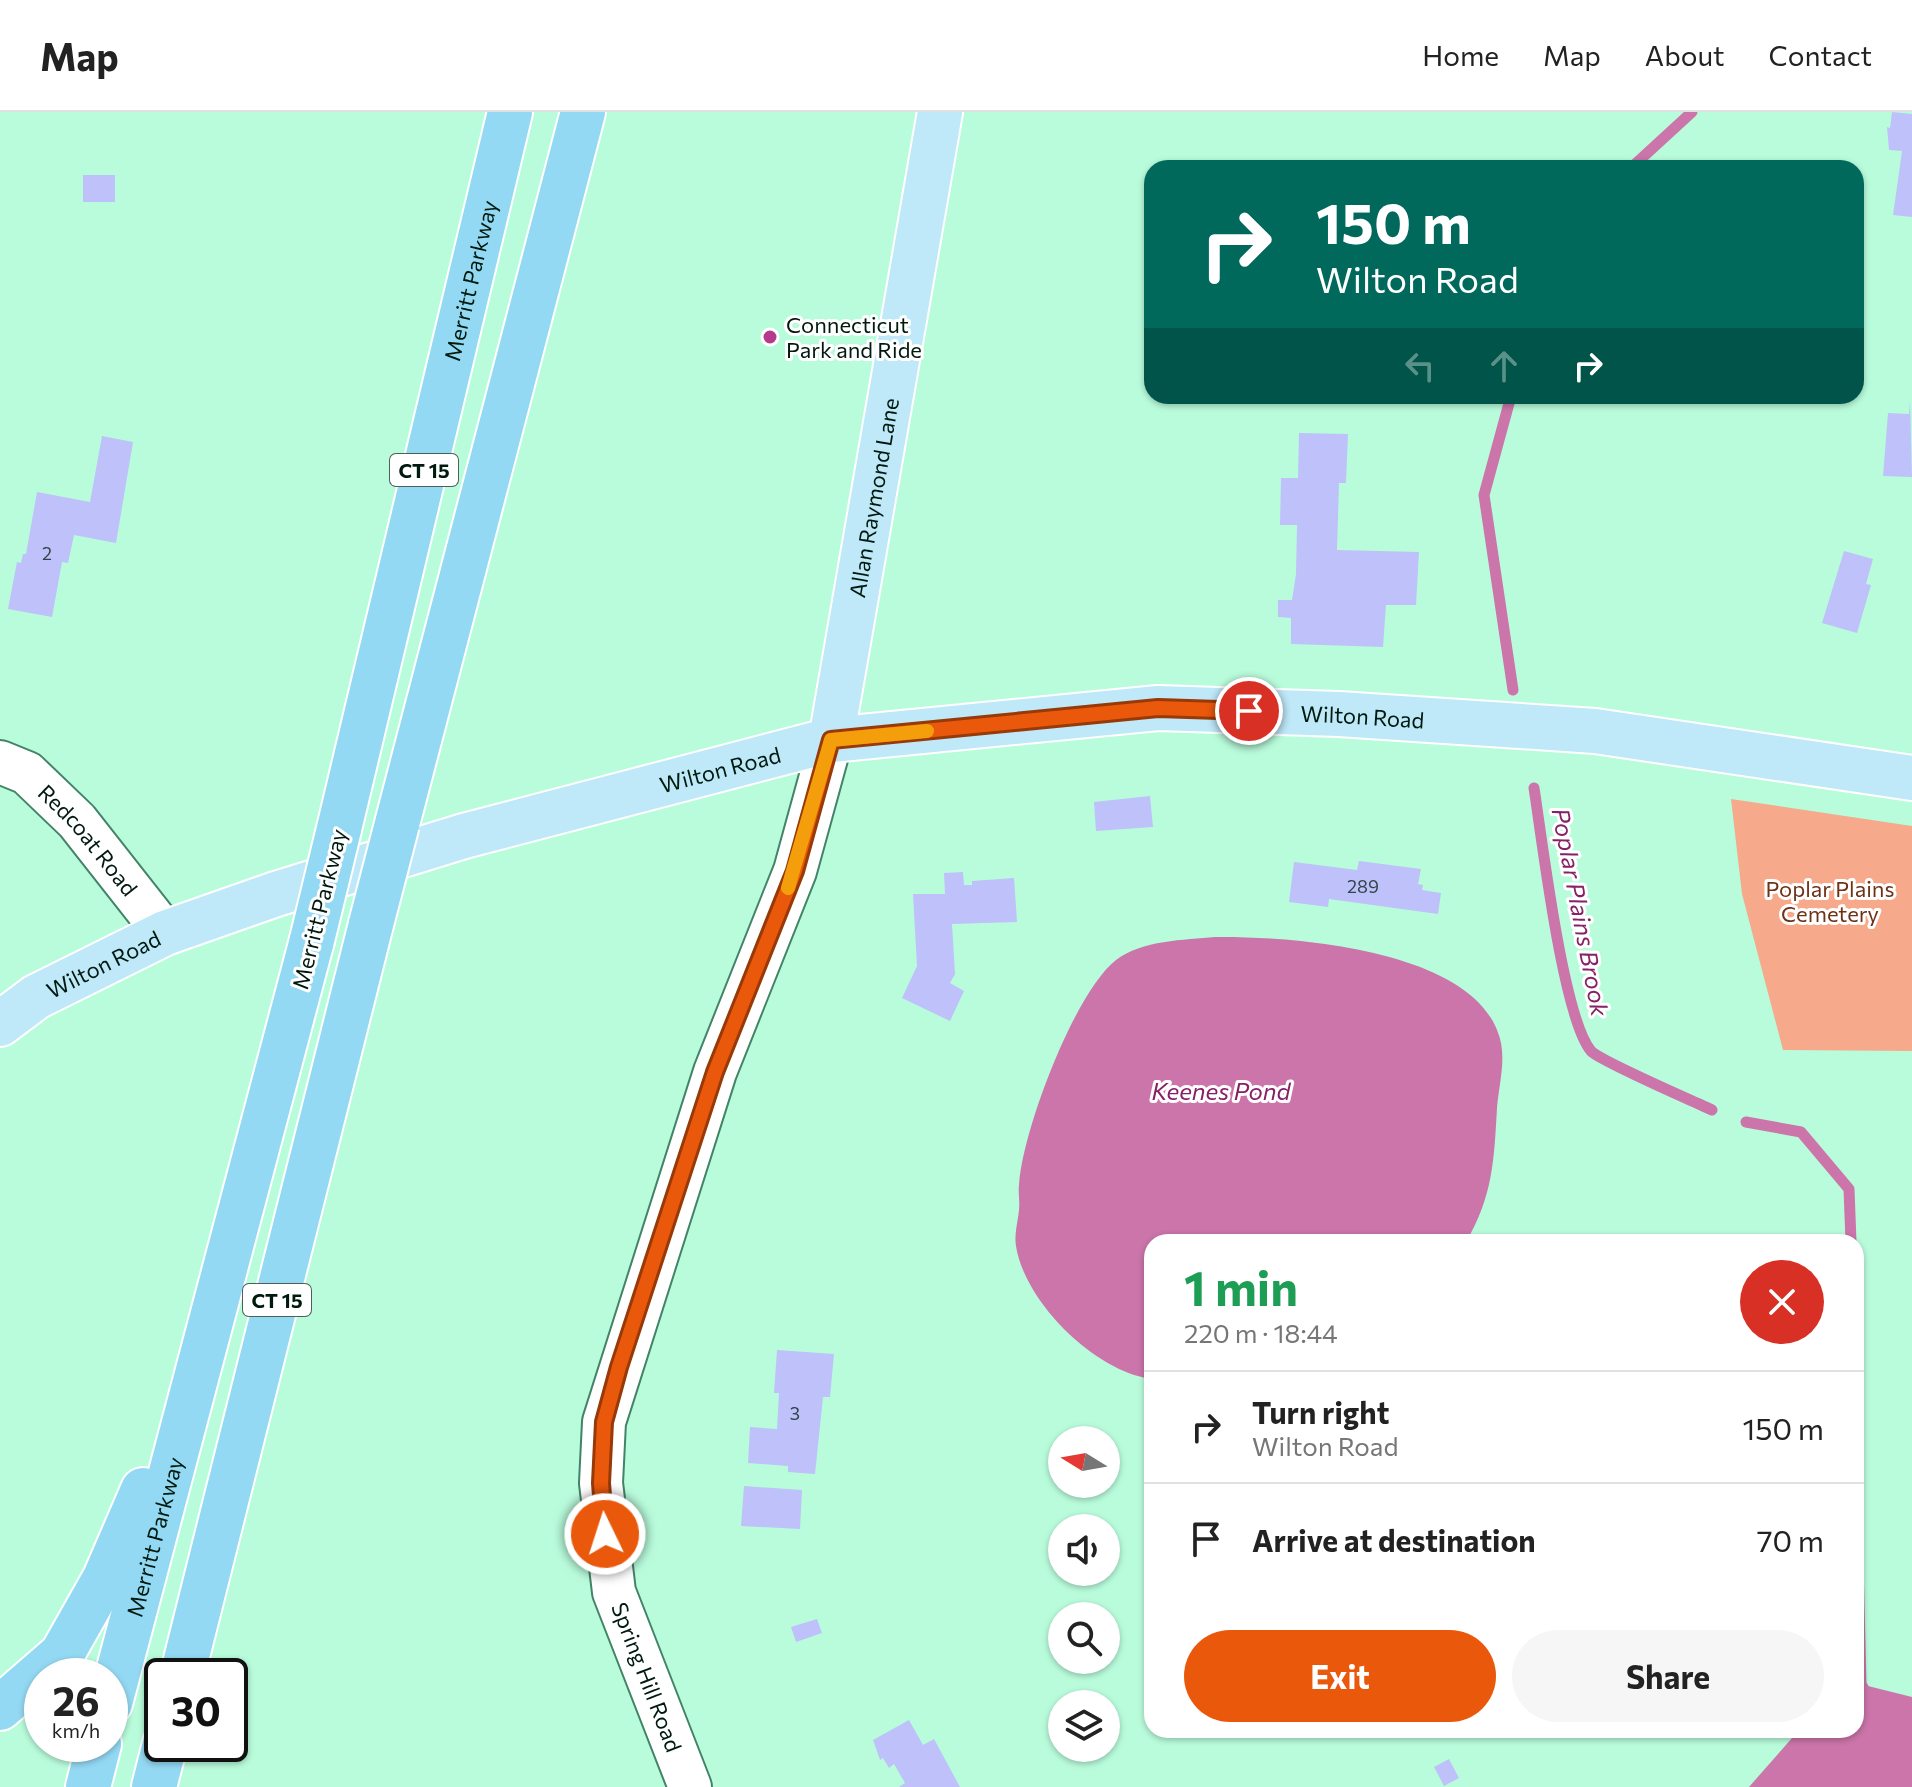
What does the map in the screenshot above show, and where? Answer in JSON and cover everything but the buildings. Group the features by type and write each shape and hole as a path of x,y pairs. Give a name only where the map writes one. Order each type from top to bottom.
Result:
{"highway":[{"name":"Merritt Parkway","path":"122,1658 312,940 510,112"},
{"name":"CT 15","path":"187,1658 371,924 583,112"},
{"path":"514,374 608,112"},
{"path":"0,1708 62,1654 105,1578 146,1482 247,1189"},
{"path":"88,1787 94,1762"},
{"path":"154,1787 160,1762"}],"main road":[{"name":"Allan Raymond Lane","path":"831,740 940,112"},
{"name":"Wilton Road","path":"0,1024 36,997 165,933 276,894 464,836 831,740 1158,708 1324,713 1595,731 1912,778"}],"street":[{"name":"Spring Hill Road","path":"690,1787 614,1592 601,1483 604,1422 715,1072 795,871 831,740"},
{"name":"Redcoat Road","path":"0,762 27,773 77,821 165,933"}],"green space":[{"name":"Poplar Plains Cemetery","path":"1731,799 1912,826 1912,1051 1783,1050 1742,894"}],"water":[{"name":"Keenes Pond","path":"1215,937 1287,940 1373,953 1414,965 1450,981 1479,1003 1497,1030 1502,1049 1502,1069 1487,1193 1470,1234 1144,1234 1144,1377 1130,1374 1087,1349 1048,1311 1022,1268 1016,1232 1022,1161 1040,1099 1068,1032 1100,977 1116,960 1138,948"},
{"path":"1864,1685 1912,1697 1912,1787 1749,1787 1792,1738 1864,1738"}],"waterway":[{"name":"Poplar Plains Brook","path":"1640,160 1692,112"},
{"name":"Poplar Plains Brook","path":"1509,404 1484,495 1513,690"},
{"name":"Poplar Plains Brook","path":"1534,788 1563,967 1571,1003 1591,1051 1628,1072 1712,1110"},
{"name":"Poplar Plains Brook","path":"1746,1122 1801,1132 1849,1189 1851,1234"},
{"name":"Poplar Plains Brook","path":"1864,1689 1867,1694"}],"slow traffic":[{"path":"788,888 831,740 927,731"}],"place":[{"name":"Connecticut Park and Ride","path":"770,337"}],"route":[{"path":"605,1534 601,1483 604,1422 619,1367 715,1072 795,871 831,740 1158,708 1249,711"}]}
